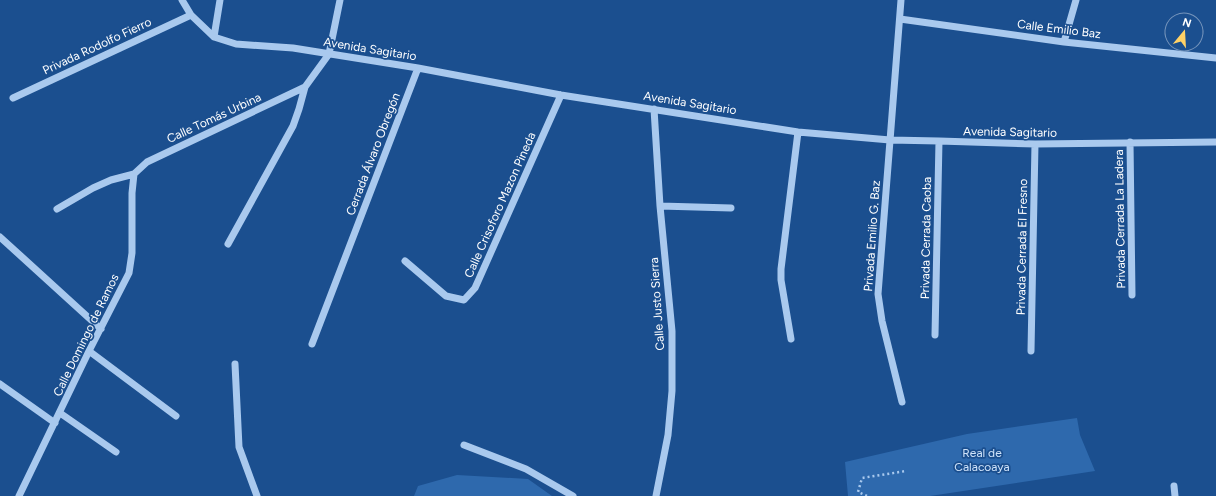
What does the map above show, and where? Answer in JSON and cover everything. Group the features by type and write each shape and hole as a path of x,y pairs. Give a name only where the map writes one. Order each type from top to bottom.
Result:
{"street":[{"name":"Avenida Sagitario","path":"182,0 191,15 214,37 236,44 293,48 418,68 561,94 798,132 890,140 938,142 1035,144 1216,142"},
{"path":"214,37 220,0"},
{"path":"228,244 293,126 305,87 329,54 340,0"},
{"name":"Privada Emilio G. Baz","path":"901,0 878,294 882,321 902,402"},
{"path":"1064,42 1076,0"},
{"name":"Privada Rodolfo Fierro","path":"13,98 191,15"},
{"name":"Calle Emilio Baz","path":"900,19 1064,42 1216,58"},
{"name":"Cerrada Álvaro Obregón","path":"312,344 418,68"},
{"name":"Calle Tomás Urbina","path":"134,174 147,162 305,87"},
{"name":"Calle Crisoforo Mazon Pineda","path":"405,261 446,296 464,300 475,288 561,94"},
{"name":"Calle Justo Sierra","path":"654,109 660,206 672,331 672,391 668,435 656,496"},
{"path":"791,339 781,280 781,268 798,132"},
{"name":"Privada Cerrada Caoba","path":"935,335 938,142"},
{"name":"Privada Cerrada La Ladera","path":"1130,142 1132,295"},
{"name":"Privada Cerrada El Fresno","path":"1032,351 1035,144"},
{"path":"57,209 93,188 111,180 134,174"},
{"name":"Calle Domingo de Ramos","path":"19,496 60,414 89,351 129,273 132,253 132,193 134,174"},
{"path":"660,206 731,208"},
{"path":"0,237 100,329"},
{"path":"89,351 176,416"},
{"path":"235,364 239,447 257,496"},
{"path":"0,384 55,422"},
{"path":"60,414 116,452"},
{"path":"464,445 526,469 573,496"},
{"path":"1174,486 1174,496"}],"path":[{"path":"867,496 858,492 862,478 906,471"}],"green space":[{"name":"Real de Calacoaya","path":"1077,418 1080,435 1095,471 930,496 848,496 845,462 967,434"},
{"path":"457,475 528,479 552,496 414,496 418,486"}]}
